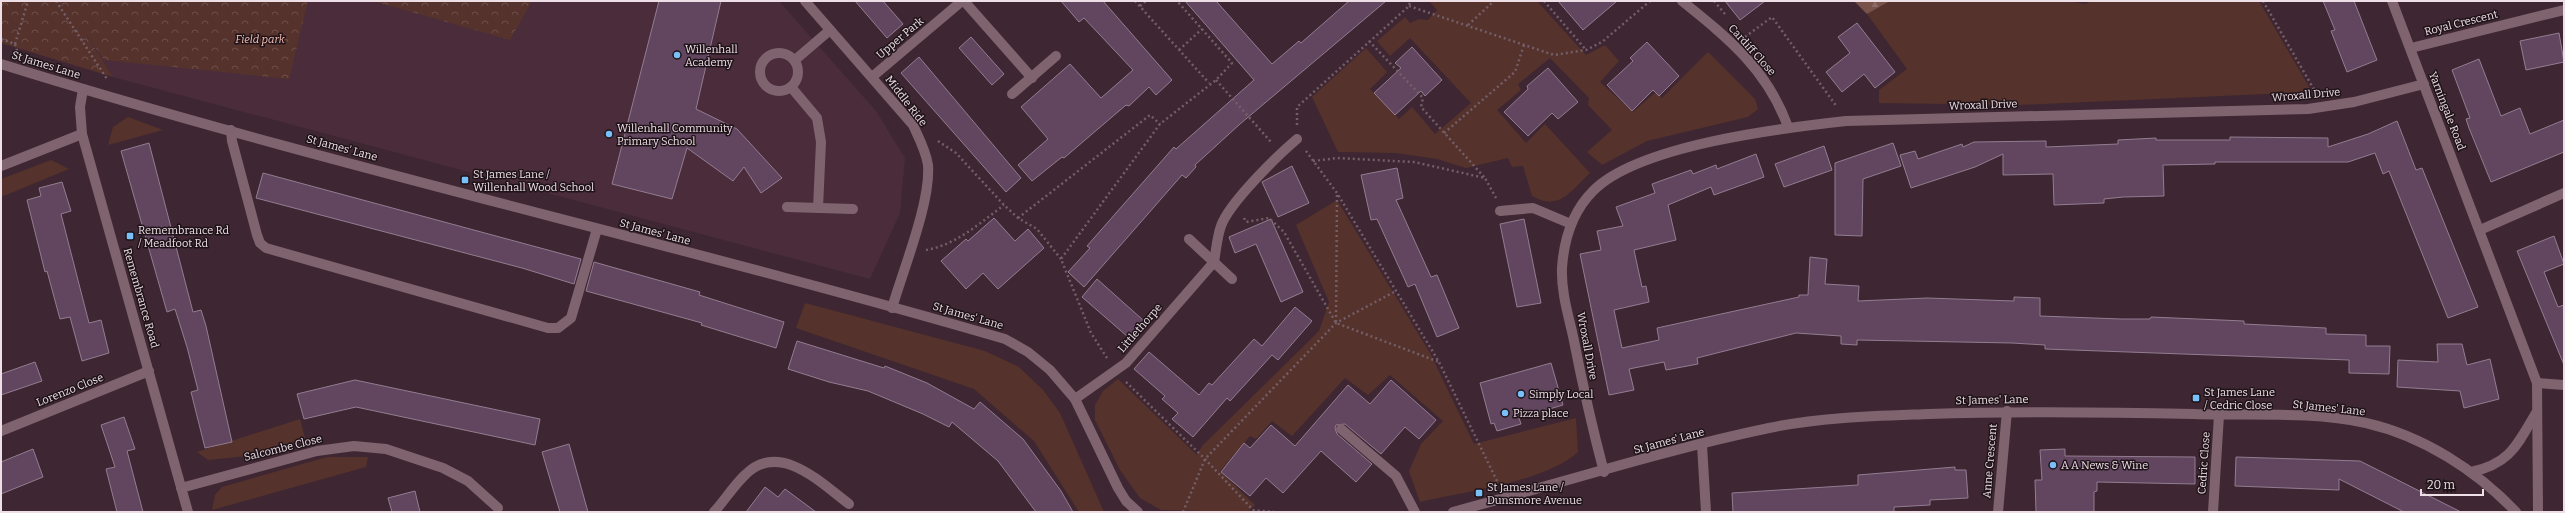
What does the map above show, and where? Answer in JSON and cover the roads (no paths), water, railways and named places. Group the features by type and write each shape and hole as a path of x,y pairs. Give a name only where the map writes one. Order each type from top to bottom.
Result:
{"street":[{"name":"Middle Ride","path":"805,1 872,77 912,126 923,145 928,164 928,189 892,308"},
{"name":"Upper Park","path":"872,77 963,1 1032,78"},
{"name":"Cardiff Close","path":"1682,1 1734,45 1775,94 1788,127"},
{"name":"Yarningale Road","path":"2392,1 2537,383 2538,512"},
{"name":"Royal Crescent","path":"2411,48 2564,10"},
{"path":"795,60 830,30"},
{"path":"784,53 795,60 799,71 798,78 791,87 785,90 773,90 763,81 760,69 762,63 771,54 784,53"},
{"path":"1012,94 1056,56"},
{"name":"St James Lane","path":"1,64 83,89"},
{"name":"Wroxall Drive","path":"1604,472 1586,400 1563,289 1563,257 1571,224 1593,191 1630,166 1657,156 1788,127 1846,121 2324,107 2424,84"},
{"path":"791,87 817,118 821,142 818,208"},
{"name":"St James' Lane","path":"83,89 1005,339 1028,352 1050,370 1075,399 1118,488 1126,501 1138,512"},
{"name":"Remembrance Road","path":"83,89 80,107 82,134 188,512"},
{"path":"231,130 234,149 257,235 260,243 266,248 548,328 558,328 571,318 597,229"},
{"path":"1,166 82,134"},
{"path":"1214,262 1221,225 1236,204 1282,152 1297,138"},
{"path":"2480,230 2564,193"},
{"path":"787,207 854,209"},
{"path":"1500,211 1538,209 1571,224"},
{"path":"1189,239 1232,279"},
{"name":"Littlethorpe","path":"1075,399 1126,363 1214,262"},
{"name":"Lorenzo Close","path":"1,432 149,371"},
{"path":"2537,383 2564,385"},
{"name":"St James' Lane","path":"1453,512 1771,427 1858,416 2007,411 2292,416 2365,423 2403,435 2435,450 2471,472 2498,493 2516,512"},
{"name":"Anne Crescent","path":"1998,512 2007,411"},
{"path":"2471,472 2492,468 2510,453 2537,411"},
{"name":"Cedric Close","path":"2213,512 2219,415"},
{"path":"1341,429 1396,476 1415,512"},
{"path":"1702,445 1706,512"},
{"name":"Salcombe Close","path":"181,488 317,451 354,446 386,449 443,468 468,481 498,508"},
{"path":"714,512 746,473 766,462 793,463 849,504"}],"place":[{"name":"Willenhall Academy","path":"677,55"},
{"name":"Willenhall Community Primary School","path":"609,134"},
{"name":"St James Lane / Willenhall Wood School","path":"465,180"},
{"name":"Remembrance Rd / Meadfoot Rd","path":"130,236"},
{"name":"Simply Local","path":"1521,394"},
{"name":"St James Lane / Cedric Close","path":"2196,398"},
{"name":"Pizza place","path":"1505,413"},
{"name":"A A News & Wine","path":"2053,465"},
{"name":"St James Lane / Dunsmore Avenue","path":"1479,493"}],"park label":[{"name":"Field park","path":"260,39"}]}
